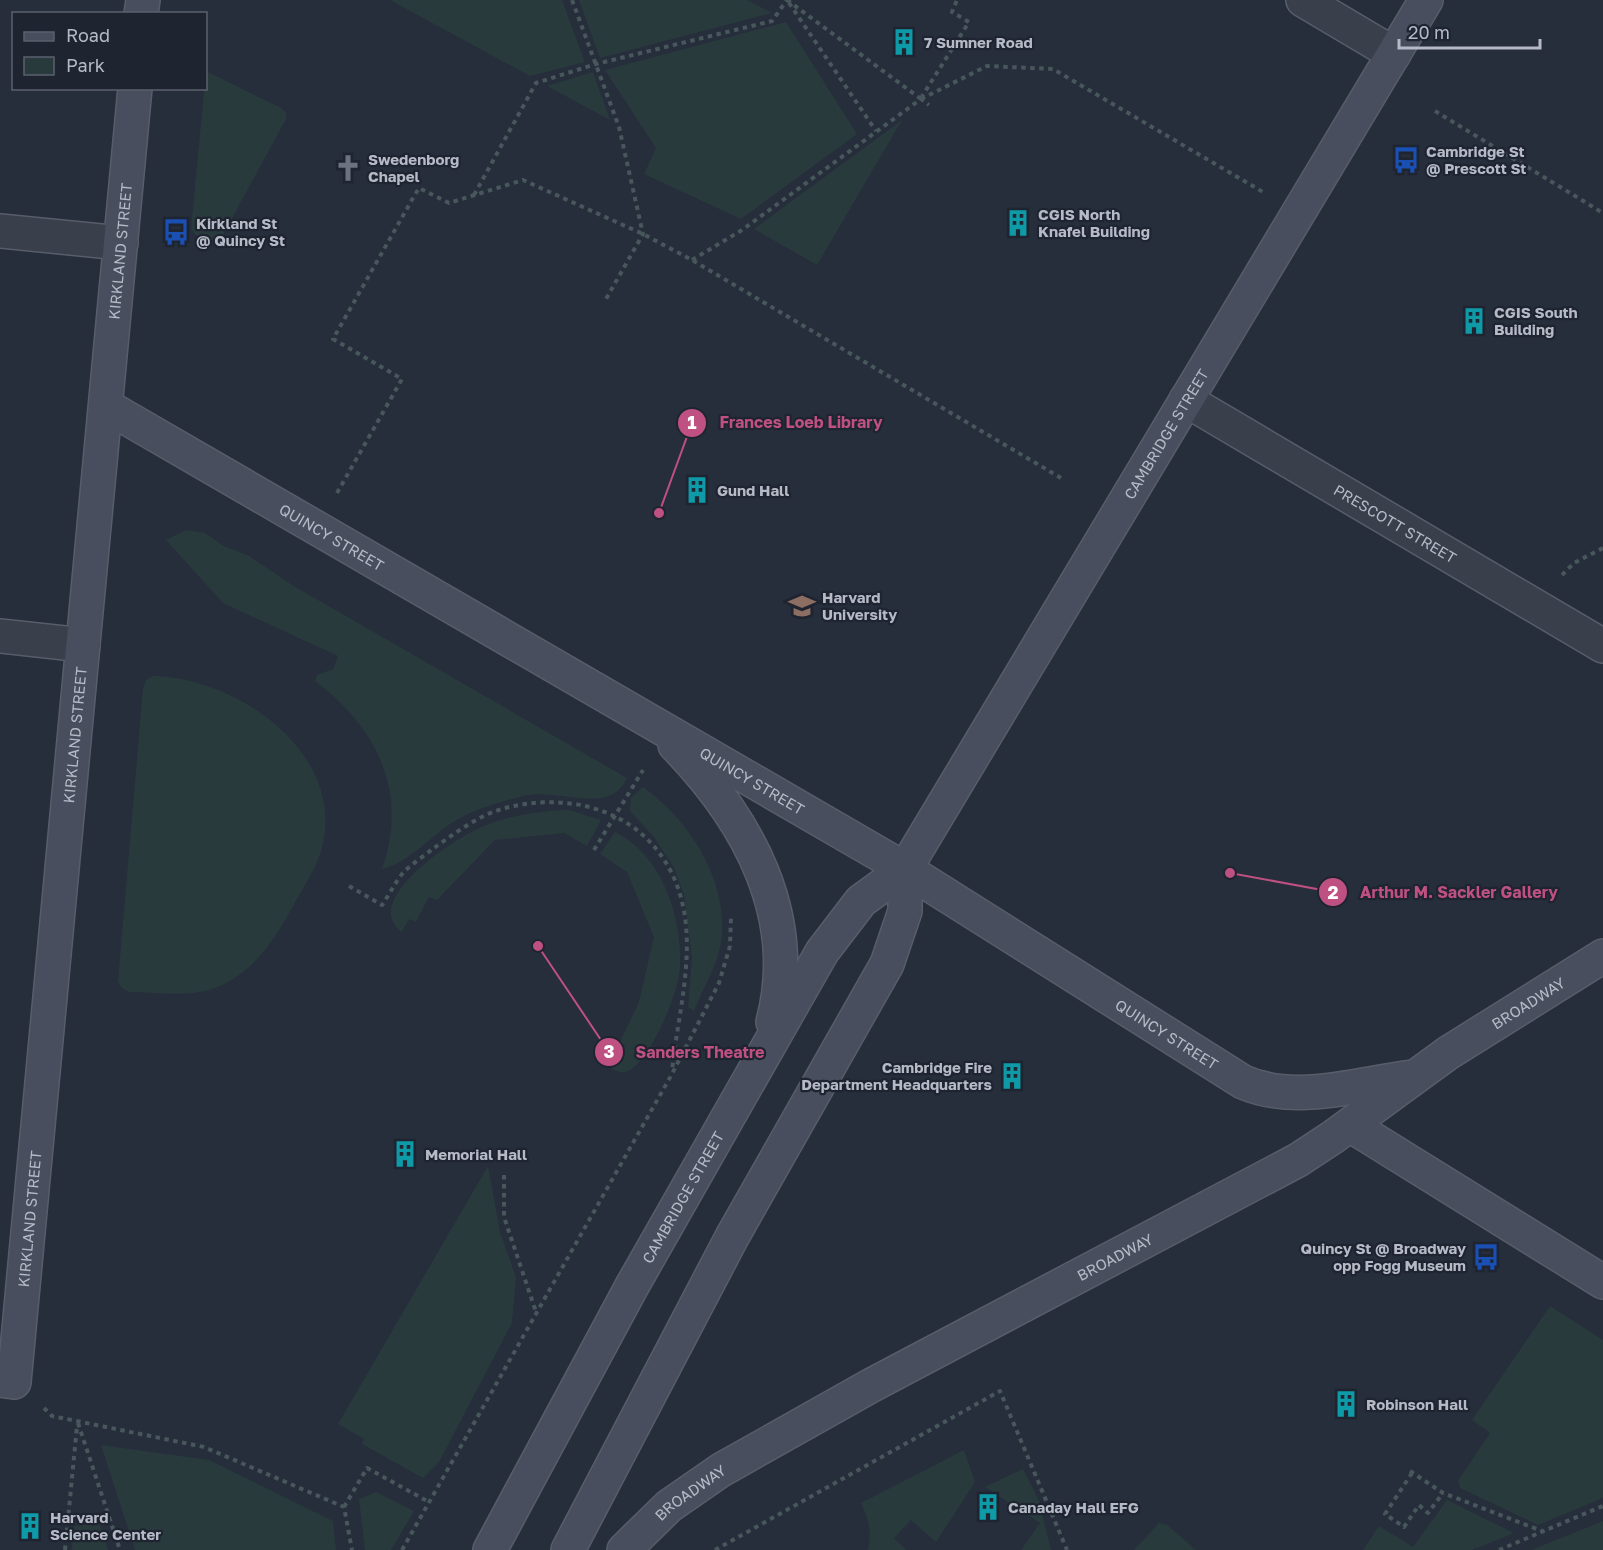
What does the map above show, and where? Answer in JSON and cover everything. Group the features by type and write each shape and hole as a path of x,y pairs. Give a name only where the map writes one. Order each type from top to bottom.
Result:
{"main road":[{"name":"CAMBRIDGE STREET","path":"490,1550 632,1286 822,952 847,917 880,885 905,869 1426,0"},
{"name":"KIRKLAND STREET","path":"7,1381 83,645 135,90"},
{"name":"QUINCY STREET","path":"106,406 905,869 1232,1076 1255,1087 1281,1094 1297,1094 1412,1077"},
{"path":"648,720 688,759 734,818 755,854 773,901 782,957 779,994 769,1035 752,1078"},
{"path":"568,1550 609,1477 732,1237 887,964 905,911 905,869"},
{"name":"BROADWAY","path":"624,1550 669,1506 721,1470 872,1385 1298,1160 1350,1125 1412,1077 1603,957"},
{"path":"1350,1125 1603,1282"}],"street":[{"path":"1303,0 1394,54"},
{"path":"0,231 121,243"},
{"name":"PRESCOTT STREET","path":"1186,400 1603,646"},
{"path":"0,636 83,645"}],"path":[{"path":"572,0 619,127 644,234 606,299"},
{"path":"474,195 536,83 596,64 772,21 787,0"},
{"path":"787,0 929,105"},
{"path":"787,0 876,131"},
{"path":"921,99 969,22 952,12 957,0"},
{"path":"692,260 742,230 921,99 987,66 1053,69 1299,213"},
{"path":"1435,111 1603,213"},
{"path":"317,528 402,379 333,339 419,188 449,203 523,180 644,234 692,260 1061,478"},
{"path":"1559,578 1574,563 1603,548"},
{"path":"594,850 643,770"},
{"path":"349,886 382,905 403,874 422,858 475,820 504,808 533,803 564,803 591,807 617,815 659,852 674,879 683,910 686,982 677,1022 672,1074"},
{"path":"402,1550 672,1074 726,965 730,946 731,909"},
{"path":"504,1175 504,1217 536,1313"},
{"path":"715,1550 1000,1391 1067,1550"},
{"path":"52,1416 204,1447 344,1507"},
{"path":"65,1550 78,1422"},
{"path":"78,1422 120,1550"},
{"path":"352,1550 344,1507 367,1468 429,1502"},
{"path":"1443,1493 1428,1513 1419,1505 1404,1527 1385,1514 1411,1472 1443,1493 1542,1531"},
{"path":"1499,1550 1603,1506"}],"green space":[{"path":"390,0 562,0 585,62 530,76"},
{"path":"579,0 747,0 772,13 600,58"},
{"path":"786,22 857,134 741,219 644,174 656,148 605,70"},
{"path":"207,71 281,108 286,113 286,119 219,242 210,243 203,240 191,229 204,90 207,90"},
{"path":"593,72 610,120 547,86"},
{"path":"902,120 817,265 754,229"},
{"path":"186,530 205,533 224,546 249,556 292,585 627,778 619,790 608,796 582,798 537,794 485,807 458,819 400,862 382,869 389,841 392,814 389,788 382,764 371,741 355,719 337,699 315,681 317,675 333,669 338,656 223,603 166,540"},
{"path":"153,676 184,680 216,689 246,704 274,723 298,747 315,774 324,805 324,838 316,865 278,932 261,955 240,974 215,988 195,993 129,992 118,982 143,688 146,680"},
{"path":"643,787 675,815 689,833 711,871 718,891 722,913 721,945 694,1011 688,1007 692,958 684,895 674,868 654,837 630,811 631,798"},
{"path":"569,810 601,820 587,846 564,833 495,840 437,900 429,897 416,922 409,919 402,932 392,919 392,904 401,887 416,871 454,842 484,826 515,816"},
{"path":"615,832 631,842 657,871 673,908 680,947 679,977 663,1023 646,1053 637,1064 624,1072 611,1069 625,1046 620,1042 639,1002 654,937 627,872 600,854"},
{"path":"488,1166 500,1232 516,1277 512,1323 439,1462 423,1478 362,1444 364,1439 338,1424"},
{"path":"1550,1306 1603,1340 1603,1498 1538,1525 1460,1488 1458,1481 1490,1433 1472,1420"},
{"path":"101,1445 209,1460 333,1521 336,1550 135,1550"},
{"path":"964,1450 975,1482 936,1542 911,1520 894,1538 906,1550 868,1550 869,1526 861,1503"},
{"path":"1023,1469 1039,1501 1051,1550 1021,1550 1040,1523 985,1487"},
{"path":"376,1492 414,1511 391,1550 365,1550 359,1499"},
{"path":"1447,1500 1514,1533 1472,1550 1363,1550 1379,1526 1413,1547"},
{"path":"1603,1521 1603,1550 1531,1550"},
{"path":"99,1523 108,1550 72,1550 74,1526"},
{"path":"1159,1523 1167,1525 1196,1550 1134,1550"}],"place":[{"name":"7 Sumner Road","path":"904,42"},
{"name":"Cambridge St @ Prescott St","path":"1406,160"},
{"name":"Swedenborg Chapel","path":"348,168"},
{"name":"CGIS North Knafel Building","path":"1018,223"},
{"name":"Kirkland St @ Quincy St","path":"176,232"},
{"name":"CGIS South Building","path":"1474,321"},
{"name":"Gund Hall","path":"697,490"},
{"name":"Frances Loeb Library","path":"659,513"},
{"name":"Harvard University","path":"802,606"},
{"name":"Arthur M. Sackler Gallery","path":"1230,873"},
{"name":"Sanders Theatre","path":"538,946"},
{"name":"Cambridge Fire Department Headquarters","path":"1012,1076"},
{"name":"Memorial Hall","path":"405,1154"},
{"name":"Quincy St @ Broadway opp Fogg Museum","path":"1486,1257"},
{"name":"Robinson Hall","path":"1346,1404"},
{"name":"Canaday Hall EFG","path":"988,1507"},
{"name":"Harvard Science Center","path":"30,1526"}]}
